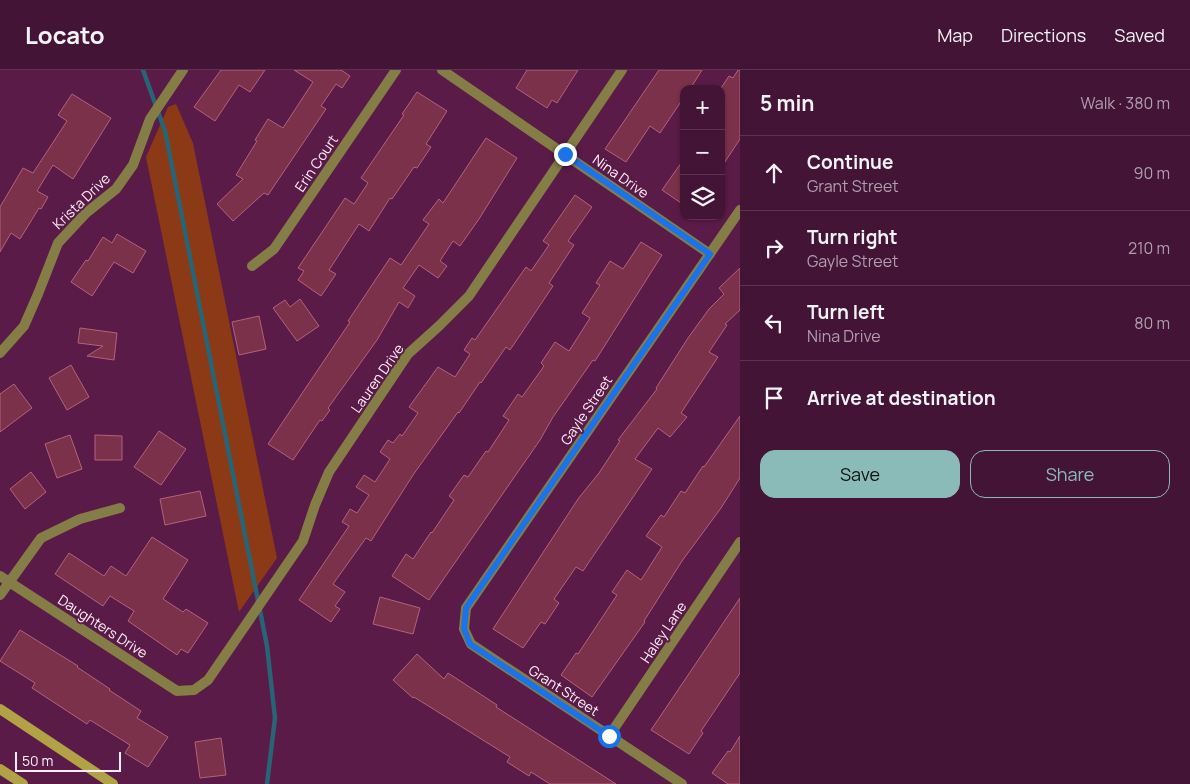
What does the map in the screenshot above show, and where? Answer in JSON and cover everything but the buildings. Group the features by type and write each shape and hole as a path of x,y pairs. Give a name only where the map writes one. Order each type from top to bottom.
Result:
{"main road":[{"path":"0,709 113,784"},
{"path":"0,769 23,784"}],"street":[{"name":"Krista Drive","path":"0,353 24,326 58,243 86,213 116,189 133,166 150,118 183,70"},
{"name":"Erin Court","path":"252,266 274,249 396,70"},
{"name":"Nina Drive","path":"442,70 710,254"},
{"name":"Lauren Drive","path":"194,690 208,680 303,541 329,472 408,354 469,296 622,70"},
{"name":"Gayle Street","path":"464,629 466,608 740,210"},
{"path":"0,595 4,579 41,538 80,518 120,508"},
{"name":"Haley Lane","path":"609,736 740,542"},
{"name":"Daughters Drive","path":"4,579 177,690 194,690"},
{"name":"Grant Street","path":"464,629 470,644 682,784"}],"shaded area":[{"path":"176,104 193,143 277,558 239,612 146,157 168,107"}],"waterway":[{"path":"143,70 165,131 267,646 275,718 267,784"}],"route":[{"path":"565,154 710,254 466,608 464,629 470,644 609,736"}]}
